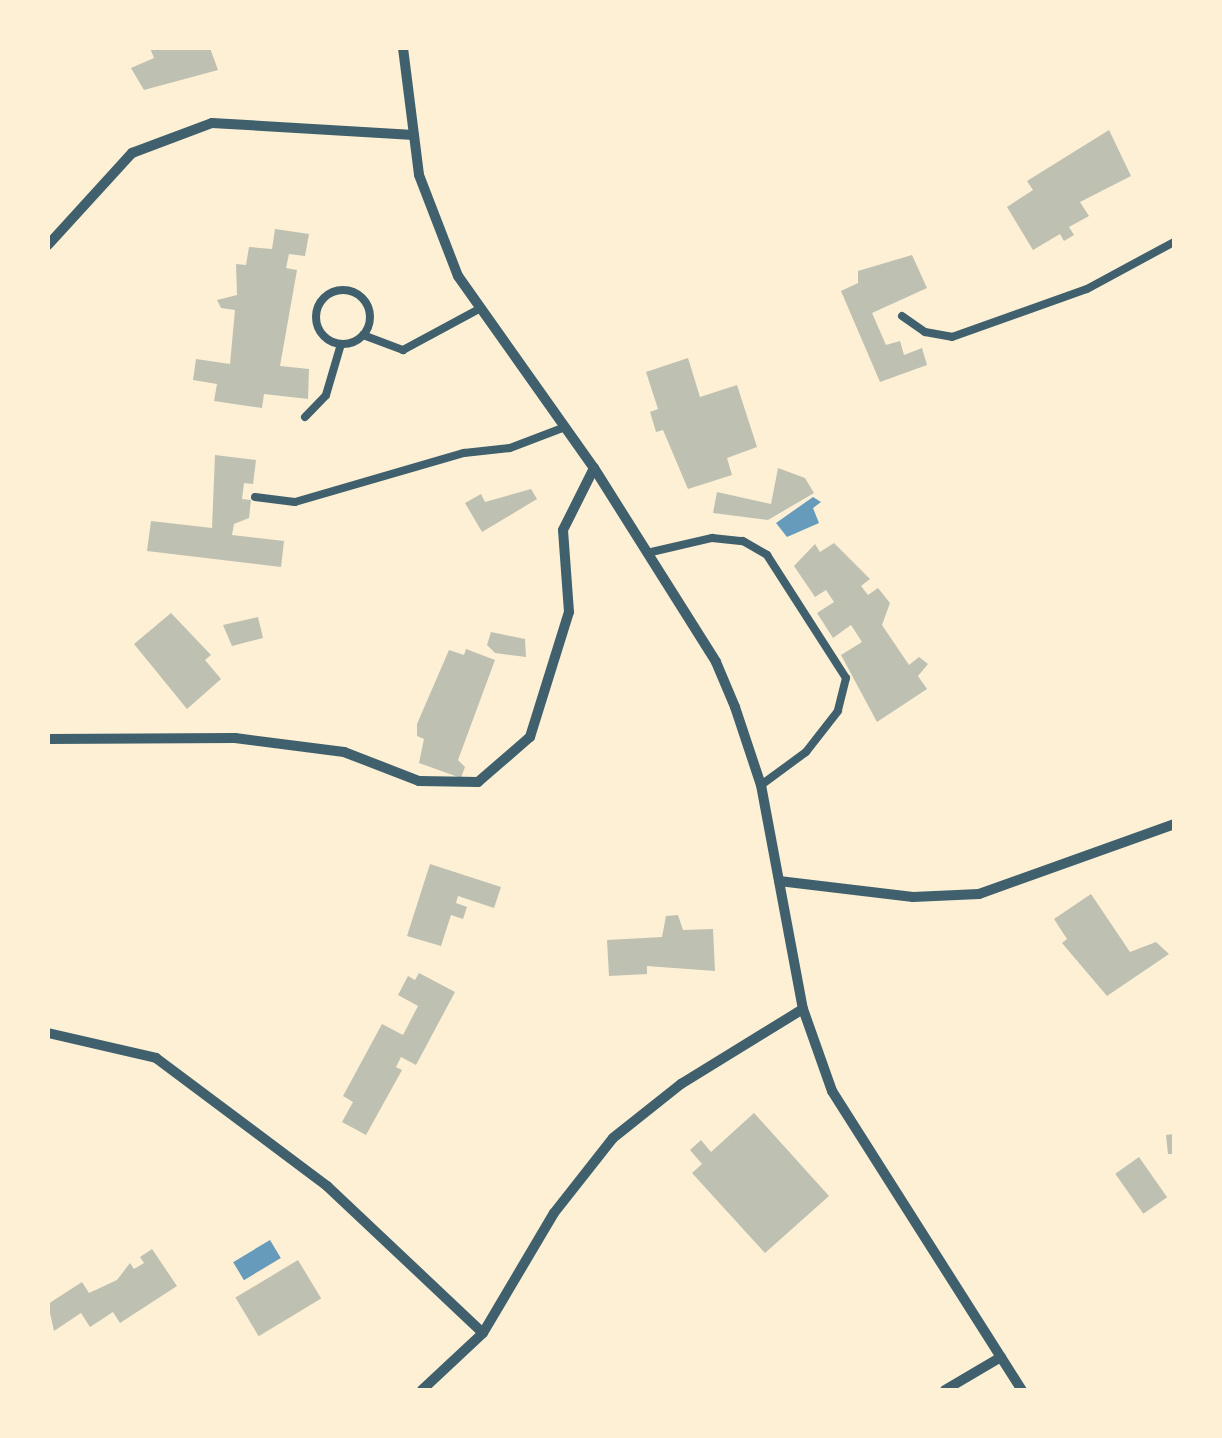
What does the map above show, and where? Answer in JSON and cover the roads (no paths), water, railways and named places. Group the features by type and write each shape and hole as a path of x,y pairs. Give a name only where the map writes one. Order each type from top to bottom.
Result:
{"street":[{"path":"403,48 414,135 433,222 480,308 594,468 716,662 761,785 803,1009 832,1090 1022,1390"},
{"path":"48,245 132,153 212,124 414,135"},
{"path":"48,739 234,738 344,752 418,782 478,782 530,737 569,612 562,530 594,468"},
{"path":"778,882 912,897 979,894 1174,824"},
{"path":"424,1390 483,1333 554,1213 613,1138 681,1084 803,1009"},
{"path":"48,1032 156,1058 327,1186 483,1333"},
{"path":"945,1390 1001,1357"}],"lane":[{"path":"902,316 924,332 952,336 1086,288 1174,242"},
{"path":"363,335 370,318 364,300 348,291 330,294 318,307 317,324 326,338 341,344 363,335 403,350 480,308"},
{"path":"305,418 326,395 341,344"},
{"path":"256,497 295,502 464,454 510,448 565,427"},
{"path":"648,553 712,538 744,542 767,554 846,678 838,711 806,752 761,785"}],"water":[{"path":"813,497 821,502 813,508 819,523 787,537 776,523"},
{"path":"270,1240 281,1258 244,1280 233,1262"}]}
